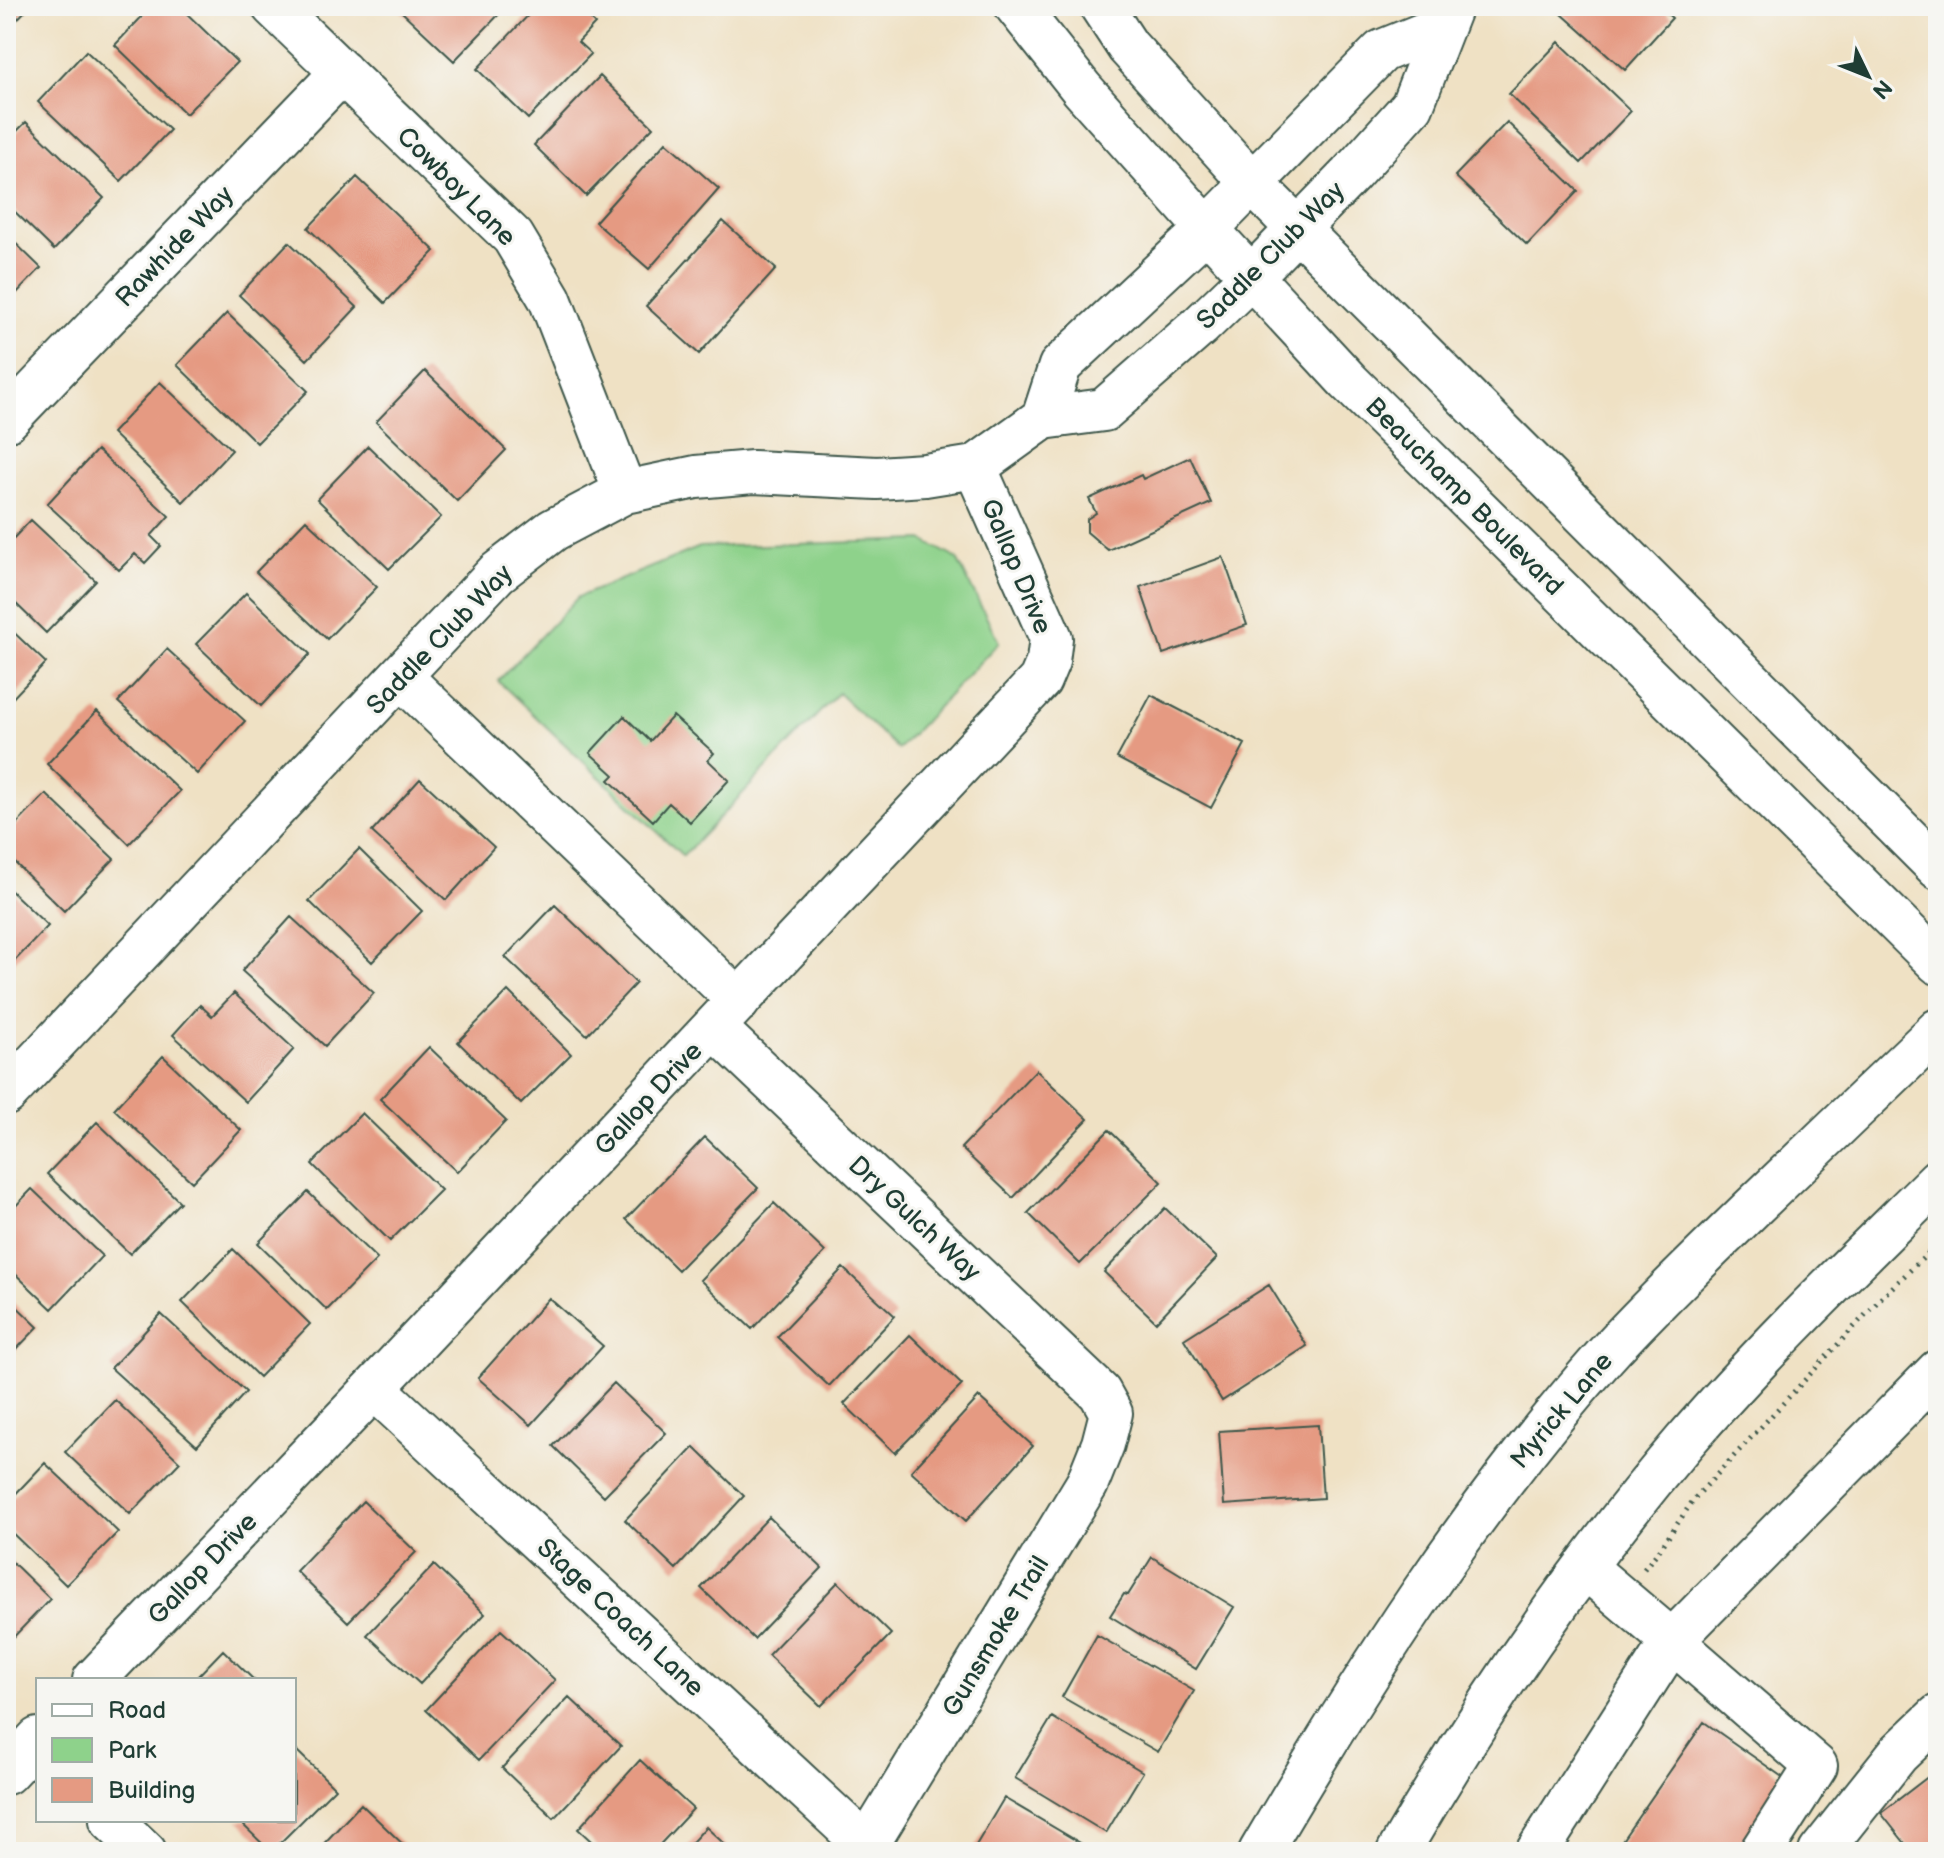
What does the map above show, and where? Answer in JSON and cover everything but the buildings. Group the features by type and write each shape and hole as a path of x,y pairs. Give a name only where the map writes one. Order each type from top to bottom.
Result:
{"street":[{"name":"Cowboy Lane","path":"273,6 513,237 550,299 625,492"},
{"name":"Beauchamp Boulevard","path":"1016,6 1082,89 1348,381 1938,963"},
{"path":"1101,6 1128,47 1252,183 1938,868"},
{"name":"Saddle Club Way","path":"1043,418 1060,366 1207,229 1382,51 1446,17"},
{"name":"Saddle Club Way","path":"6,1094 497,573 553,530 625,492 696,477 753,472 877,478 975,467 1043,418 1104,410 1252,276 1412,106 1446,17"},
{"name":"Rawhide Way","path":"6,421 342,72"},
{"name":"Gallop Drive","path":"96,1678 374,1388 1040,680 1048,661 1051,638 975,467"},
{"name":"Dry Gulch Way","path":"401,677 1100,1393 1111,1413"},
{"name":"Myrick Lane","path":"1260,1852 1328,1736 1411,1609 1492,1494 1552,1419 1653,1304 1938,1030"},
{"path":"1398,1852 1444,1772 1503,1682 1655,1478 1749,1370 1938,1180"},
{"path":"1537,1852 1672,1641 1938,1371"},
{"name":"Stage Coach Lane","path":"374,1388 865,1849"},
{"name":"Gunsmoke Trail","path":"865,1849 1087,1484 1111,1413"},
{"path":"1586,1568 1816,1766 1761,1852"},
{"path":"1826,1850 1898,1754 1938,1716"},
{"path":"113,1822 145,1852"}],"path":[{"path":"1621,1597 1661,1548 1694,1499 1882,1297 1938,1244"}],"green space":[{"path":"923,540 957,559 999,642 898,749 838,693 683,856 498,681 578,597 700,547"}]}
